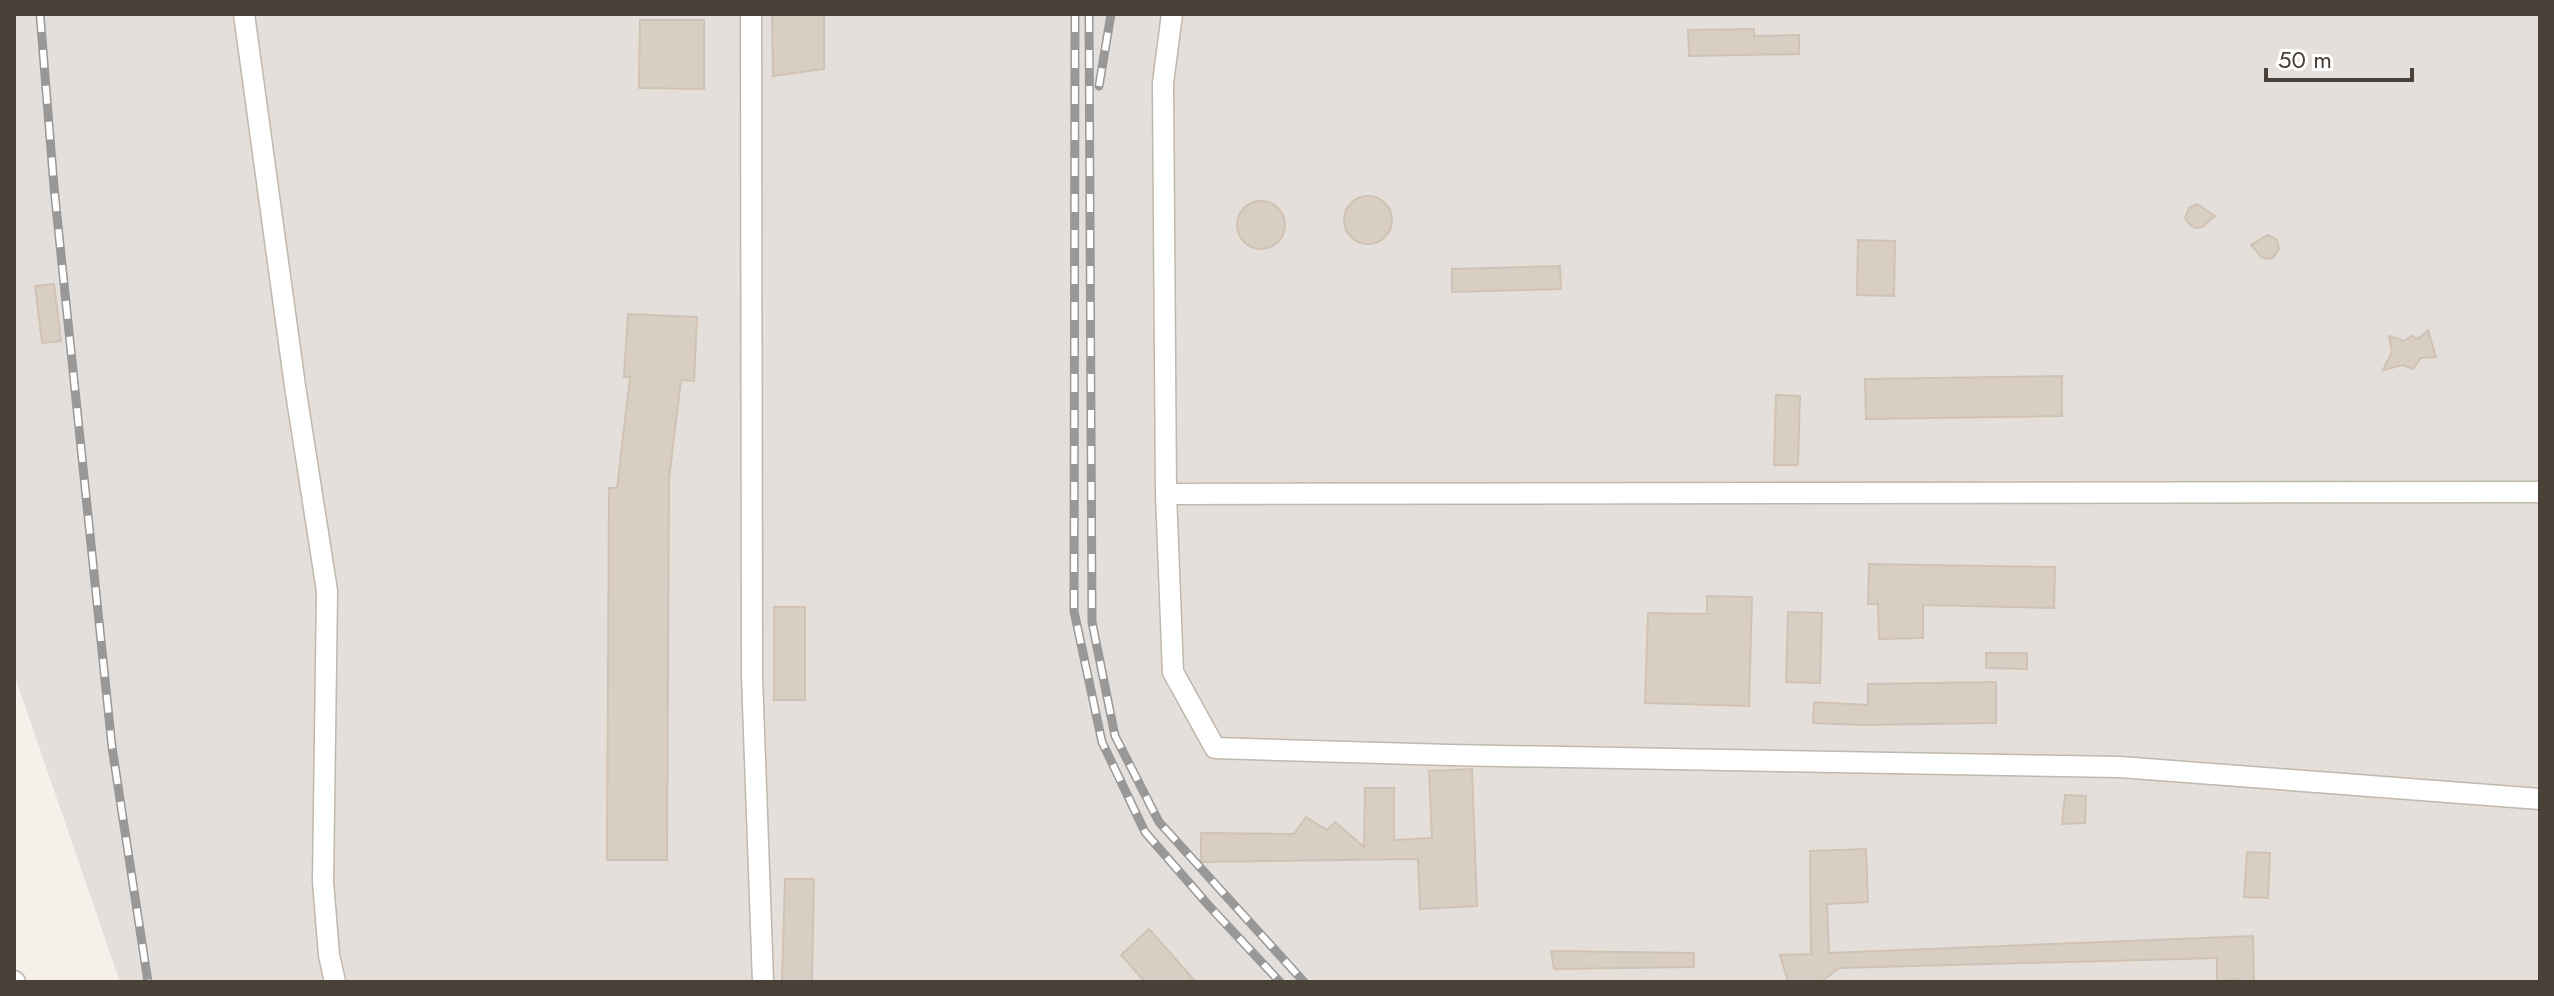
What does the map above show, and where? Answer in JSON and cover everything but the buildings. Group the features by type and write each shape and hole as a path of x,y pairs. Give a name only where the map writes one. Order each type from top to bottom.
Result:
{"street":[{"path":"244,14 295,386 327,591 323,882 329,955 335,982"},
{"path":"751,14 752,676 763,982"},
{"path":"1172,14 1163,83 1166,494 1173,672 1215,748 2120,767 2540,799"},
{"path":"1166,494 2540,492"}],"shaded area":[{"path":"14,14 2540,14 2540,982 120,982 14,674"}],"railway":[{"path":"40,14 54,187 112,747 148,982"},
{"path":"1075,14 1074,611 1102,742 1145,832 1280,982"},
{"path":"1089,14 1092,622 1115,736 1159,822 1304,982"},
{"path":"1099,86 1111,14"}]}
